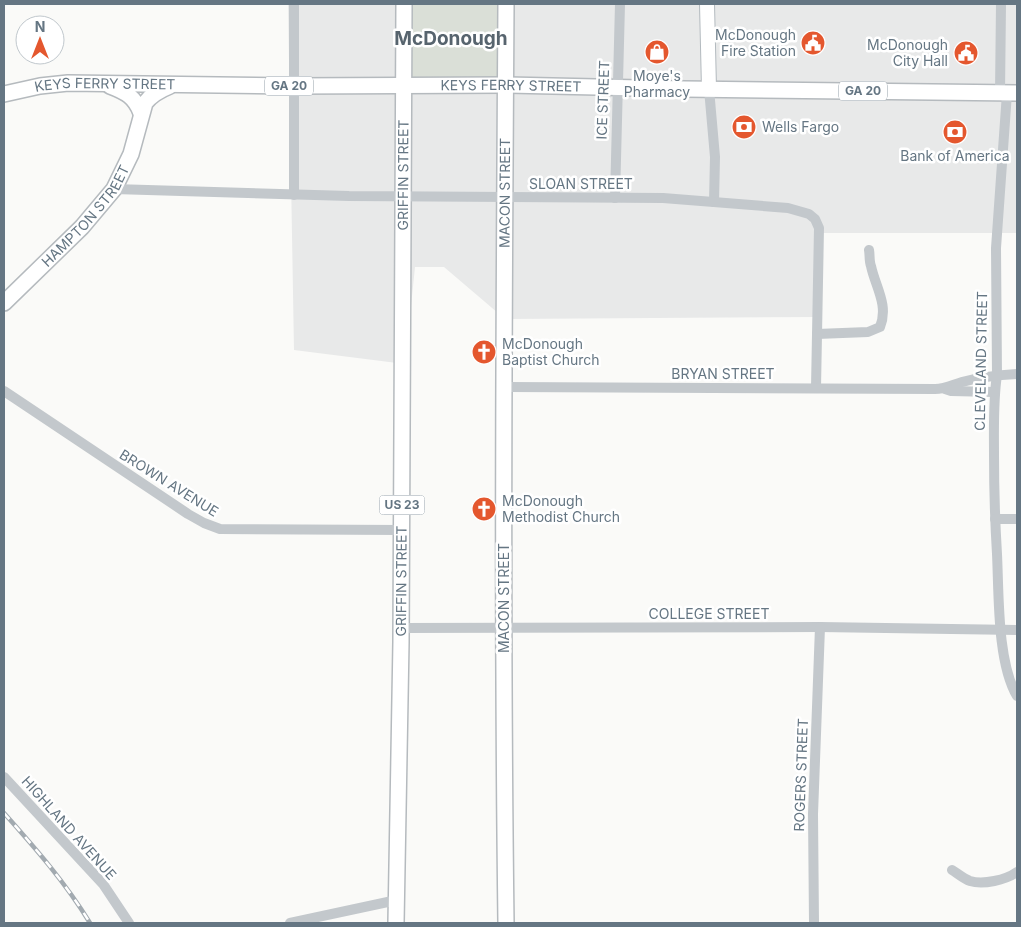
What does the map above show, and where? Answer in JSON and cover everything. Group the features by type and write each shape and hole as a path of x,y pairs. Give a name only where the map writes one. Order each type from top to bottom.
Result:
{"main road":[{"name":"US 23","path":"404,4 404,87"},
{"name":"MACON STREET","path":"506,4 503,387 506,923"},
{"path":"707,4 709,89"},
{"name":"KEYS FERRY STREET","path":"4,94 55,84 404,87 506,85 1008,93"},
{"path":"102,84 124,91 138,105 141,114"},
{"path":"141,114 150,97 174,85"},
{"name":"GRIFFIN STREET","path":"396,923 402,530 404,87"},
{"name":"HAMPTON STREET","path":"4,303 82,227 114,189 131,154 141,114"}],"street":[{"path":"294,4 296,86 294,194"},
{"name":"ICE STREET","path":"615,198 620,4"},
{"name":"CLEVELAND STREET","path":"1001,4 1008,93 996,248 995,519 1000,630 1008,674 1017,696"},
{"path":"709,89 715,157 714,202"},
{"name":"SLOAN STREET","path":"114,189 504,198 615,198 714,202 788,208 802,211 815,219 820,228 816,388"},
{"path":"817,334 868,332 880,327 883,310 880,290 871,266 869,250"},
{"name":"BRYAN STREET","path":"944,389 962,382 997,375 1017,374"},
{"name":"BRYAN STREET","path":"503,387 944,389 950,391 994,392"},
{"name":"BROWN AVENUE","path":"4,391 188,514 220,529 402,530"},
{"path":"995,519 1017,518"},
{"name":"COLLEGE STREET","path":"401,628 820,627 1017,630"},
{"name":"ROGERS STREET","path":"814,923 813,814 820,627"},
{"name":"HIGHLAND AVENUE","path":"4,777 103,884 129,923"},
{"path":"952,870 970,881 1005,879 1017,872"},
{"path":"290,923 397,900"}],"shaded area":[{"path":"288,4 1017,4 1017,233 820,233 819,317 505,319 444,267 415,267 405,364 294,350"},
{"path":"404,4 506,4 506,85 404,87"}],"railway":[{"path":"4,813 39,853 90,923"}],"place":[{"name":"McDonough Fire Station","path":"813,43"},
{"name":"Moye's Pharmacy","path":"657,52"},
{"name":"McDonough City Hall","path":"966,53"},
{"name":"Wells Fargo","path":"744,127"},
{"name":"Bank of America","path":"955,132"},
{"name":"McDonough Baptist Church","path":"484,352"},
{"name":"McDonough Methodist Church","path":"484,509"}],"district":[{"name":"McDonough","path":"451,38"}]}
